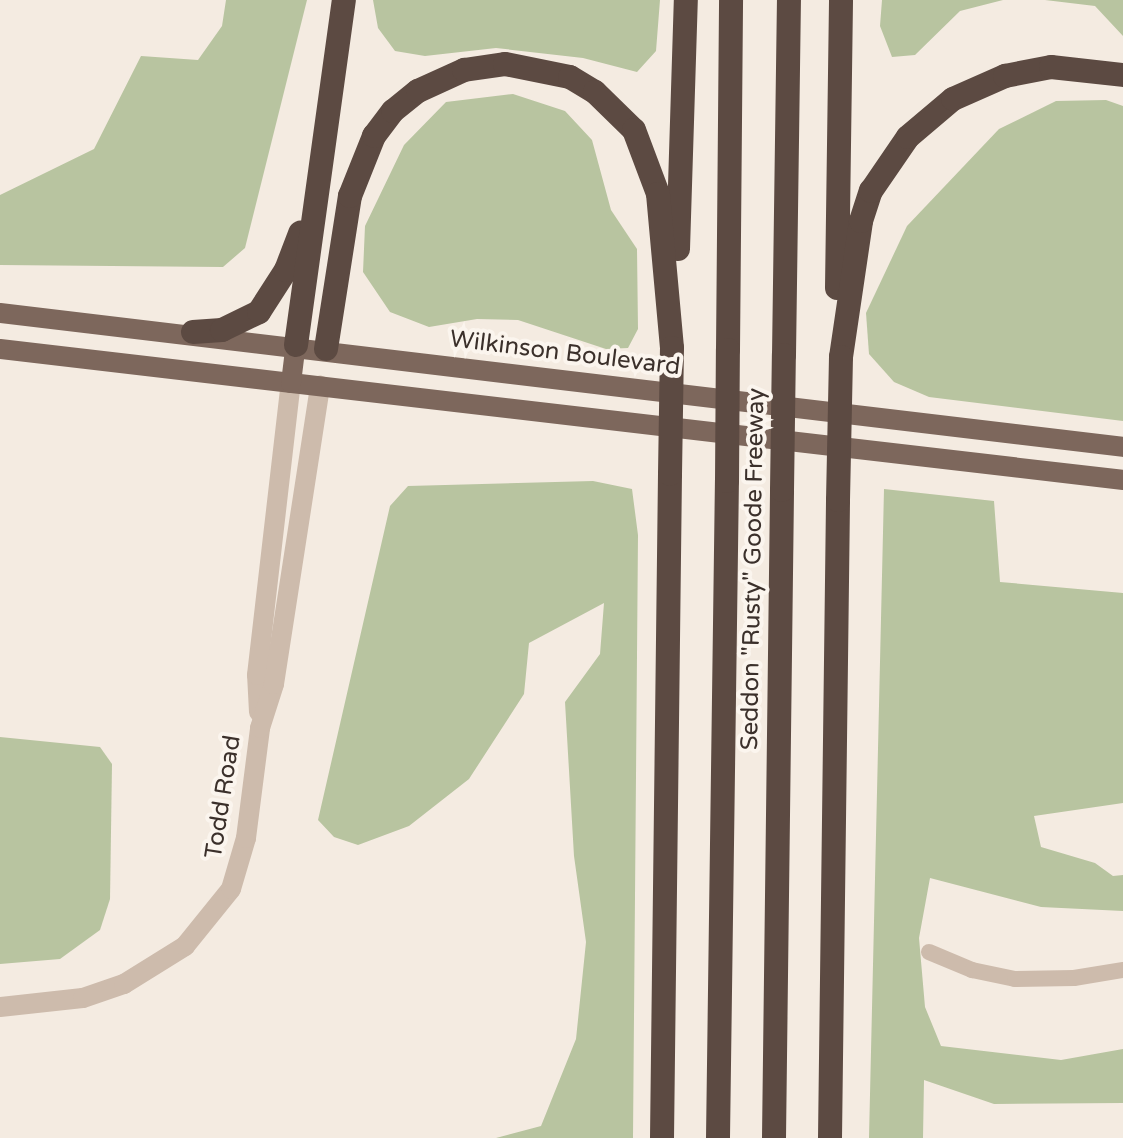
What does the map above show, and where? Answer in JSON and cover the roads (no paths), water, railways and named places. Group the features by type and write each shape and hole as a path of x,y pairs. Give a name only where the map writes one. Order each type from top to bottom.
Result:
{"highway":[{"path":"296,345 313,197 344,0"},
{"path":"662,1138 672,348 686,0"},
{"name":"Seddon \"Rusty\" Goode Freeway","path":"718,1138 731,0"},
{"name":"Seddon \"Rusty\" Goode Freeway","path":"774,1138 789,0"},
{"path":"830,1138 842,330 836,282 841,0"},
{"path":"326,349 350,196 374,136 393,111 418,91 464,70 505,64 570,77 595,92 634,130 658,194 672,348"},
{"path":"842,330 871,191 889,160 930,116 980,85 1035,69 1094,69 1123,75"},
{"path":"193,332 222,330 259,312 286,270 313,197"}],"main road":[{"name":"Wilkinson Boulevard","path":"0,313 193,332 1123,447"},
{"path":"291,383 296,345"},
{"path":"0,349 1123,480"},
{"path":"320,386 326,349"}],"street":[{"name":"Todd Road","path":"260,728 257,675 291,383"},
{"name":"Todd Road","path":"0,1007 103,993 155,967 204,928 238,873 260,728 274,684 320,386"},
{"path":"929,952 972,970 1015,979 1074,978 1123,970"}]}
